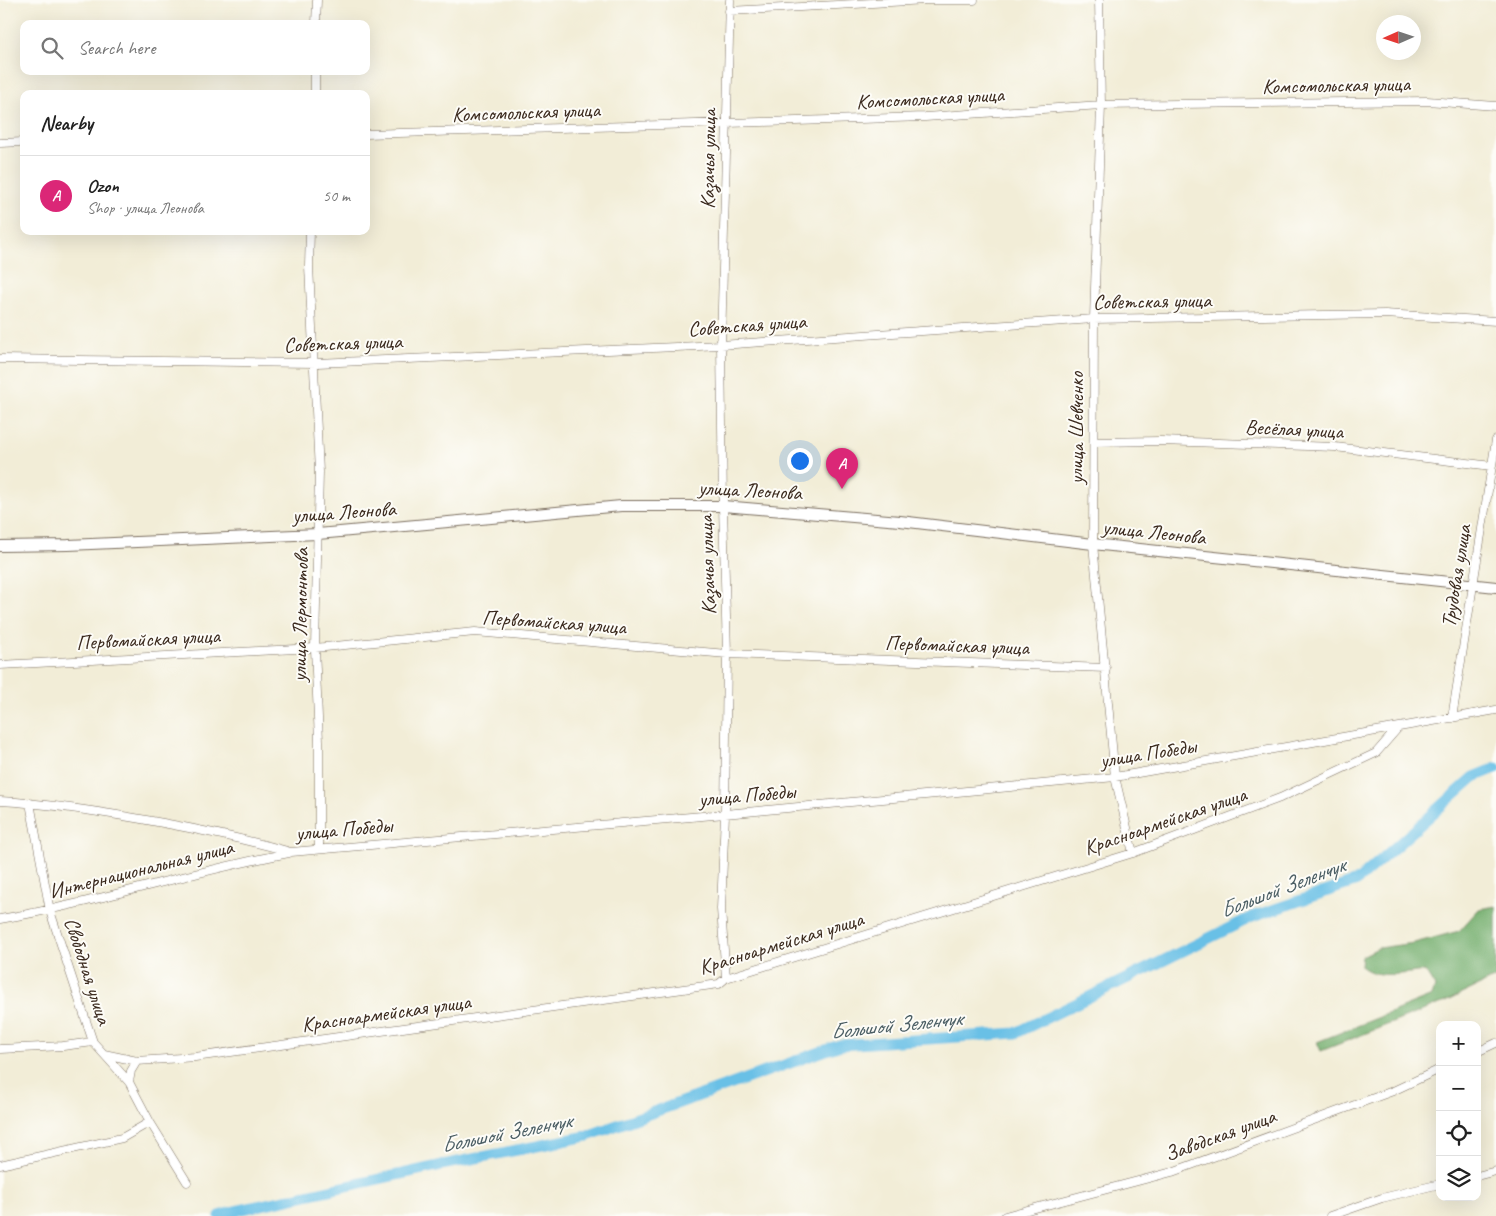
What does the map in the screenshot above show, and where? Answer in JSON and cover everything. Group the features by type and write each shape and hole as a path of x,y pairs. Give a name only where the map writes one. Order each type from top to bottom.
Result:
{"main road":[{"name":"улица Леонова","path":"0,546 68,545 318,534 621,506 723,506 900,521 1093,544 1496,587"}],"street":[{"path":"316,20 317,0"},
{"name":"Казачья улица","path":"726,978 721,909 725,814 727,654 723,506 722,345 730,0"},
{"path":"730,11 926,0 974,0"},
{"name":"улица Шевченко","path":"1099,0 1101,105 1094,319 1093,544 1115,778 1132,853"},
{"path":"315,75 315,90"},
{"name":"Комсомольская улица","path":"370,134 925,118 1101,105 1427,102 1496,106"},
{"path":"0,143 20,142"},
{"name":"улица Лермонтова","path":"310,235 309,266 319,472 315,648 319,741 318,849"},
{"name":"Советская улица","path":"0,360 314,363 722,345 1094,319 1385,314 1496,321"},
{"name":"Трудовая улица","path":"1452,718 1496,440"},
{"name":"Весёлая улица","path":"1094,442 1161,441 1335,447 1492,466"},
{"name":"Первомайская улица","path":"0,665 315,648 475,632 727,654 1106,668"},
{"name":"улица Победы","path":"0,801 106,812 241,838 291,852 1115,778 1496,710"},
{"name":"Красноармейская улица","path":"104,1054 137,1062 194,1057 718,984 726,978 1132,853 1289,794 1376,753 1396,729"},
{"name":"Свободная улица","path":"30,803 50,911 93,1042 129,1082 150,1122 187,1182"},
{"name":"Интернациональная улица","path":"0,919 50,911 243,861 291,852"},
{"path":"0,1049 63,1046 93,1042"},
{"path":"1481,1050 1496,1044"},
{"path":"129,1082 131,1071 137,1062"},
{"name":"Заводская улица","path":"1005,1216 1172,1172 1393,1091 1436,1071"},
{"path":"0,1165 122,1138 150,1122"},
{"path":"1481,1175 1496,1171"},
{"path":"1330,1216 1382,1198 1436,1185"}],"green space":[{"path":"1496,906 1496,978 1445,1002 1321,1051 1317,1042 1432,996 1435,987 1425,971 1400,974 1375,973 1361,966 1362,956 1378,948 1414,943 1459,931 1479,909"}],"waterway":[{"name":"Большой Зеленчук","path":"220,1216 239,1210 442,1165 587,1136 840,1045 1016,1033 1252,917 1357,881 1474,777 1496,768"}],"place":[{"name":"Ozon","path":"842,489"}]}
